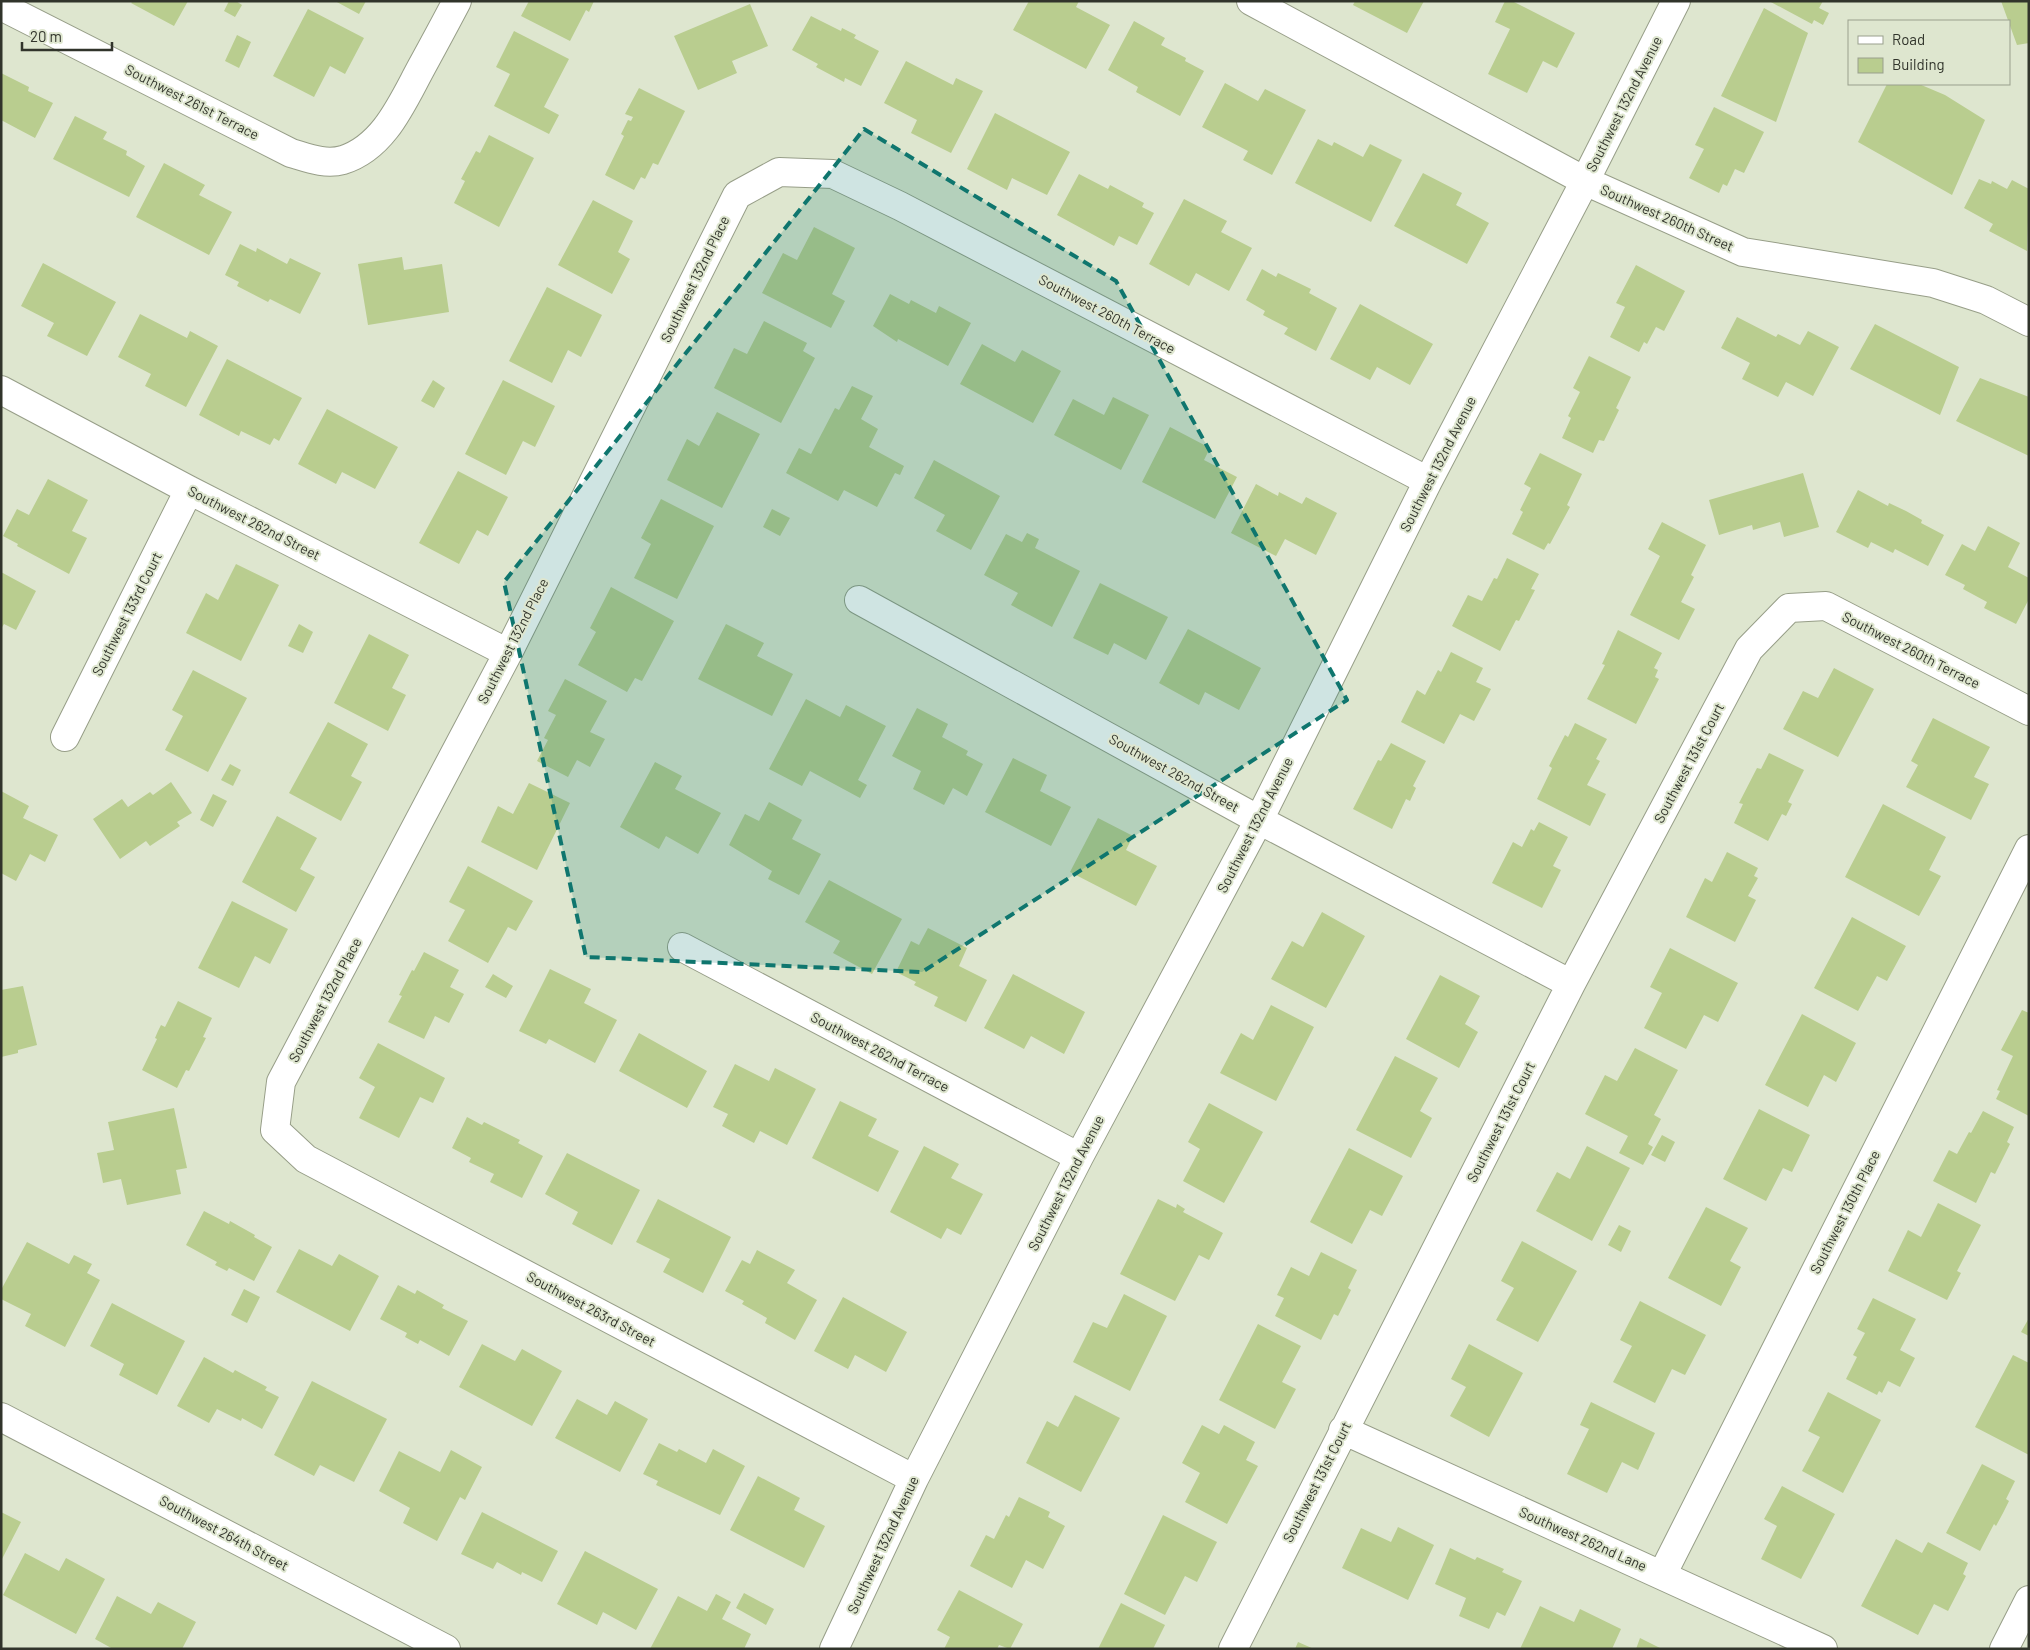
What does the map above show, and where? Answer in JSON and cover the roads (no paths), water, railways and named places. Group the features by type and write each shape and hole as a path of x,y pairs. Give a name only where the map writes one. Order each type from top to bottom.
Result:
{"street":[{"name":"Southwest 261st Terrace","path":"1,6 30,10 291,153 321,162 342,160 360,152 377,138 394,118 457,1"},
{"name":"Southwest 132nd Avenue","path":"834,1649 914,1479 1079,1157 1260,820 1428,481 1676,1"},
{"name":"Southwest 260th Street","path":"1253,2 1585,180 1743,252 1933,283 1986,300 2029,322"},
{"name":"Southwest 260th Terrace","path":"779,172 833,174 900,206 1428,481"},
{"name":"Southwest 132nd Place","path":"275,1130 281,1082 508,653 736,194 779,172"},
{"name":"Southwest 262nd Street","path":"1,390 189,490 508,653"},
{"name":"Southwest 133rd Court","path":"65,737 189,490"},
{"name":"Southwest 262nd Street","path":"859,600 1260,820 1572,984"},
{"name":"Southwest 260th Terrace","path":"1789,608 1826,606 2029,711"},
{"name":"Southwest 131st Court","path":"1233,1649 1572,984 1749,649 1789,608"},
{"name":"Southwest 130th Place","path":"1662,1575 2029,850"},
{"name":"Southwest 262nd Terrace","path":"682,947 1079,1157"},
{"name":"Southwest 263rd Street","path":"275,1130 306,1159 914,1479"},
{"name":"Southwest 264th Street","path":"1,1417 446,1649"},
{"name":"Southwest 262nd Lane","path":"1343,1430 1823,1649"},
{"path":"2004,1649 2029,1600"}]}
